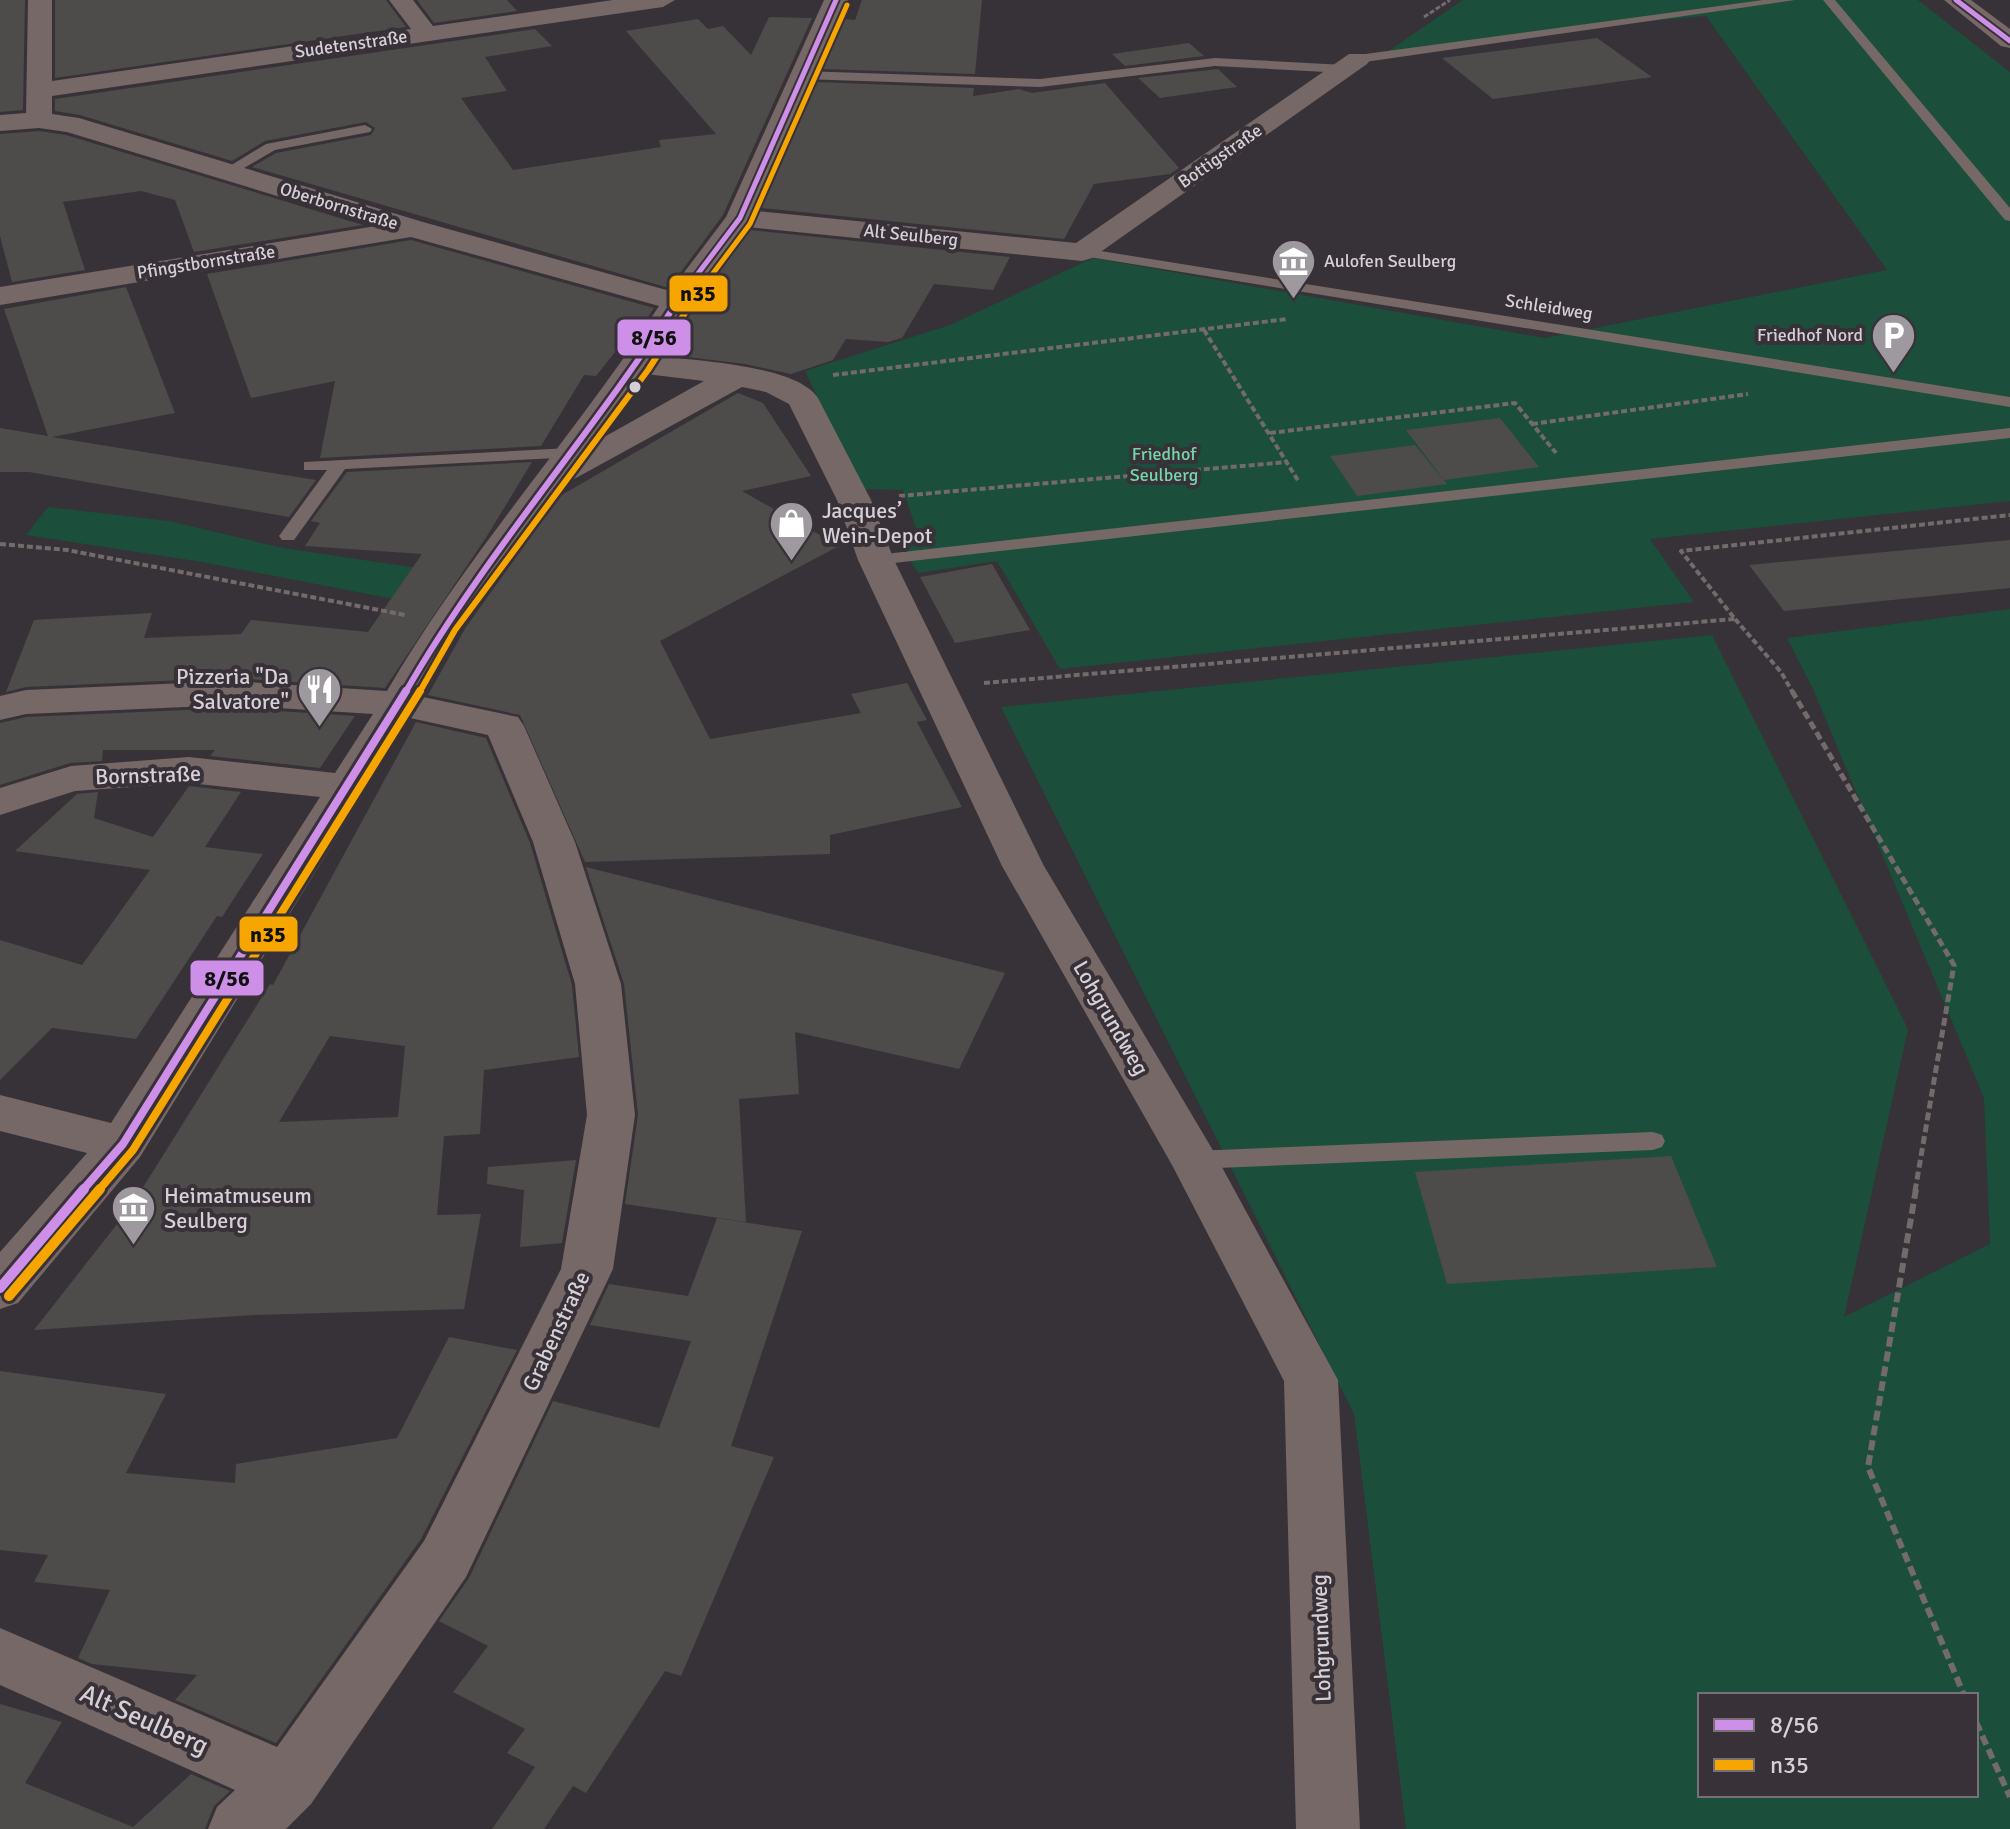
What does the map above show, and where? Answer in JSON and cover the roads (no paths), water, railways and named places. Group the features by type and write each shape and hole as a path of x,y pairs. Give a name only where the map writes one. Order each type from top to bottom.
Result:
{"street":[{"path":"39,120 40,0"},
{"path":"401,0 426,33"},
{"name":"Sudetenstraße","path":"40,90 663,0"},
{"path":"0,1288 123,1144 399,704 445,623 638,363 677,302 740,218 836,0"},
{"path":"1956,0 2010,41"},
{"name":"Bottigstraße","path":"1082,252 1351,64"},
{"name":"Oberbornstraße","path":"0,123 39,120 70,124 413,228 677,302"},
{"name":"Alt Seulberg","path":"740,218 1082,252"},
{"name":"Pfingstbornstraße","path":"0,296 413,228"},
{"path":"638,363 757,380"},
{"path":"560,468 757,380"},
{"name":"Lohgrundweg","path":"757,380 802,398 854,500 876,560 1023,866 1194,1160 1311,1380 1328,1829"},
{"path":"0,708 26,702 231,693 399,704"},
{"name":"Grabenstraße","path":"240,1829 289,1783 445,1559 587,1269 611,1115 598,984 554,842 504,726 399,704"},
{"name":"Bornstraße","path":"0,802 71,779 189,770 347,787"},
{"path":"0,1113 123,1144"},
{"name":"Alt Seulberg","path":"0,1656 289,1783"}],"lane":[{"path":"802,75 1040,83 1215,62 1351,64 1789,0"},
{"path":"1829,0 2010,217"},
{"path":"227,172 271,147 365,129"},
{"name":"Schleidweg","path":"1082,252 2010,402"},
{"path":"876,560 2010,433"},
{"path":"288,536 340,464"},
{"path":"310,466 560,468"},
{"path":"1194,1160 1653,1141"}],"place":[{"name":"Aulofen Seulberg","path":"1293,300"},
{"name":"Friedhof Nord","path":"1894,374"},
{"name":"Jacques’ Wein-Depot","path":"791,562"},
{"name":"Pizzeria \"Da Salvatore\"","path":"320,728"},
{"name":"Heimatmuseum Seulberg","path":"133,1247"}],"park label":[{"name":"Friedhof Seulberg","path":"1164,464"}]}
